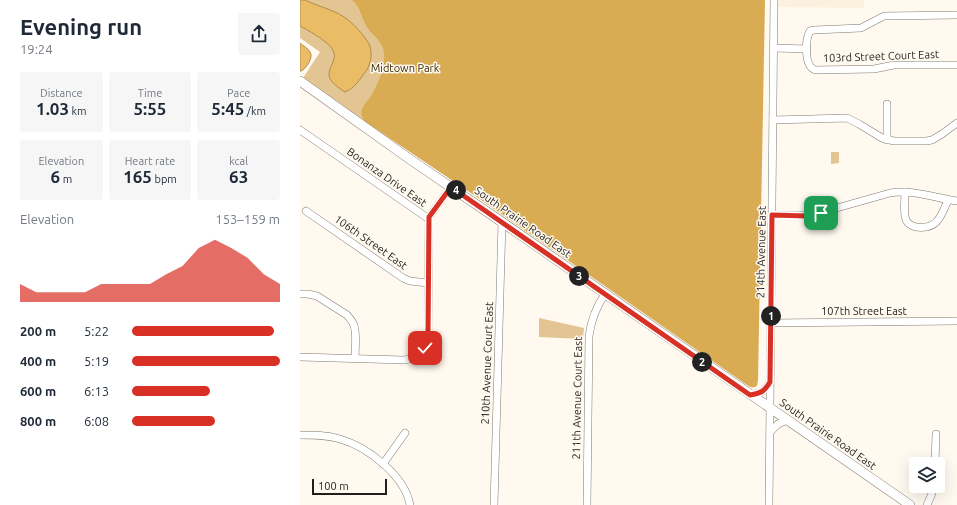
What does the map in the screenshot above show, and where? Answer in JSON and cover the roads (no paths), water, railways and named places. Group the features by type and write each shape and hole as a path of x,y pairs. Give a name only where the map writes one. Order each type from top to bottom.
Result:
{"main road":[{"name":"South Prairie Road East","path":"300,81 411,160 910,505"}],"street":[{"name":"214th Avenue East","path":"769,505 774,0"},
{"path":"807,49 808,35 810,31 814,30 861,28 884,16 957,14"},
{"name":"103rd Street Court East","path":"774,48 807,49 808,62 810,67 815,70 874,69 894,65 957,65"},
{"path":"887,104 887,140"},
{"path":"773,120 847,118 887,140 894,141 932,140 957,123"},
{"name":"Bonanza Drive East","path":"300,130 429,219 430,214 451,187"},
{"path":"772,215 812,215 897,192 957,201"},
{"path":"905,192 905,218 907,223 912,226 926,228 934,225 938,221 948,200"},
{"name":"106th Street East","path":"306,211 403,278 410,281 428,282"},
{"path":"300,358 404,360 414,358 420,354 425,348 427,342 429,219"},
{"name":"210th Avenue Court East","path":"494,505 502,222"},
{"path":"300,294 317,296 351,319 355,329 355,358"},
{"name":"211th Avenue Court East","path":"587,505 588,341 593,318 605,294"},
{"name":"107th Street East","path":"771,323 957,321"},
{"path":"750,395 766,389 770,382"},
{"path":"770,432 778,424 787,420"},
{"path":"383,464 405,433"},
{"path":"936,434 936,457"},
{"path":"300,435 324,436 341,439 360,447 383,464 397,477 406,492 410,505"},
{"path":"926,505 932,493"}],"park label":[{"name":"Midtown Park","path":"405,68"}]}
